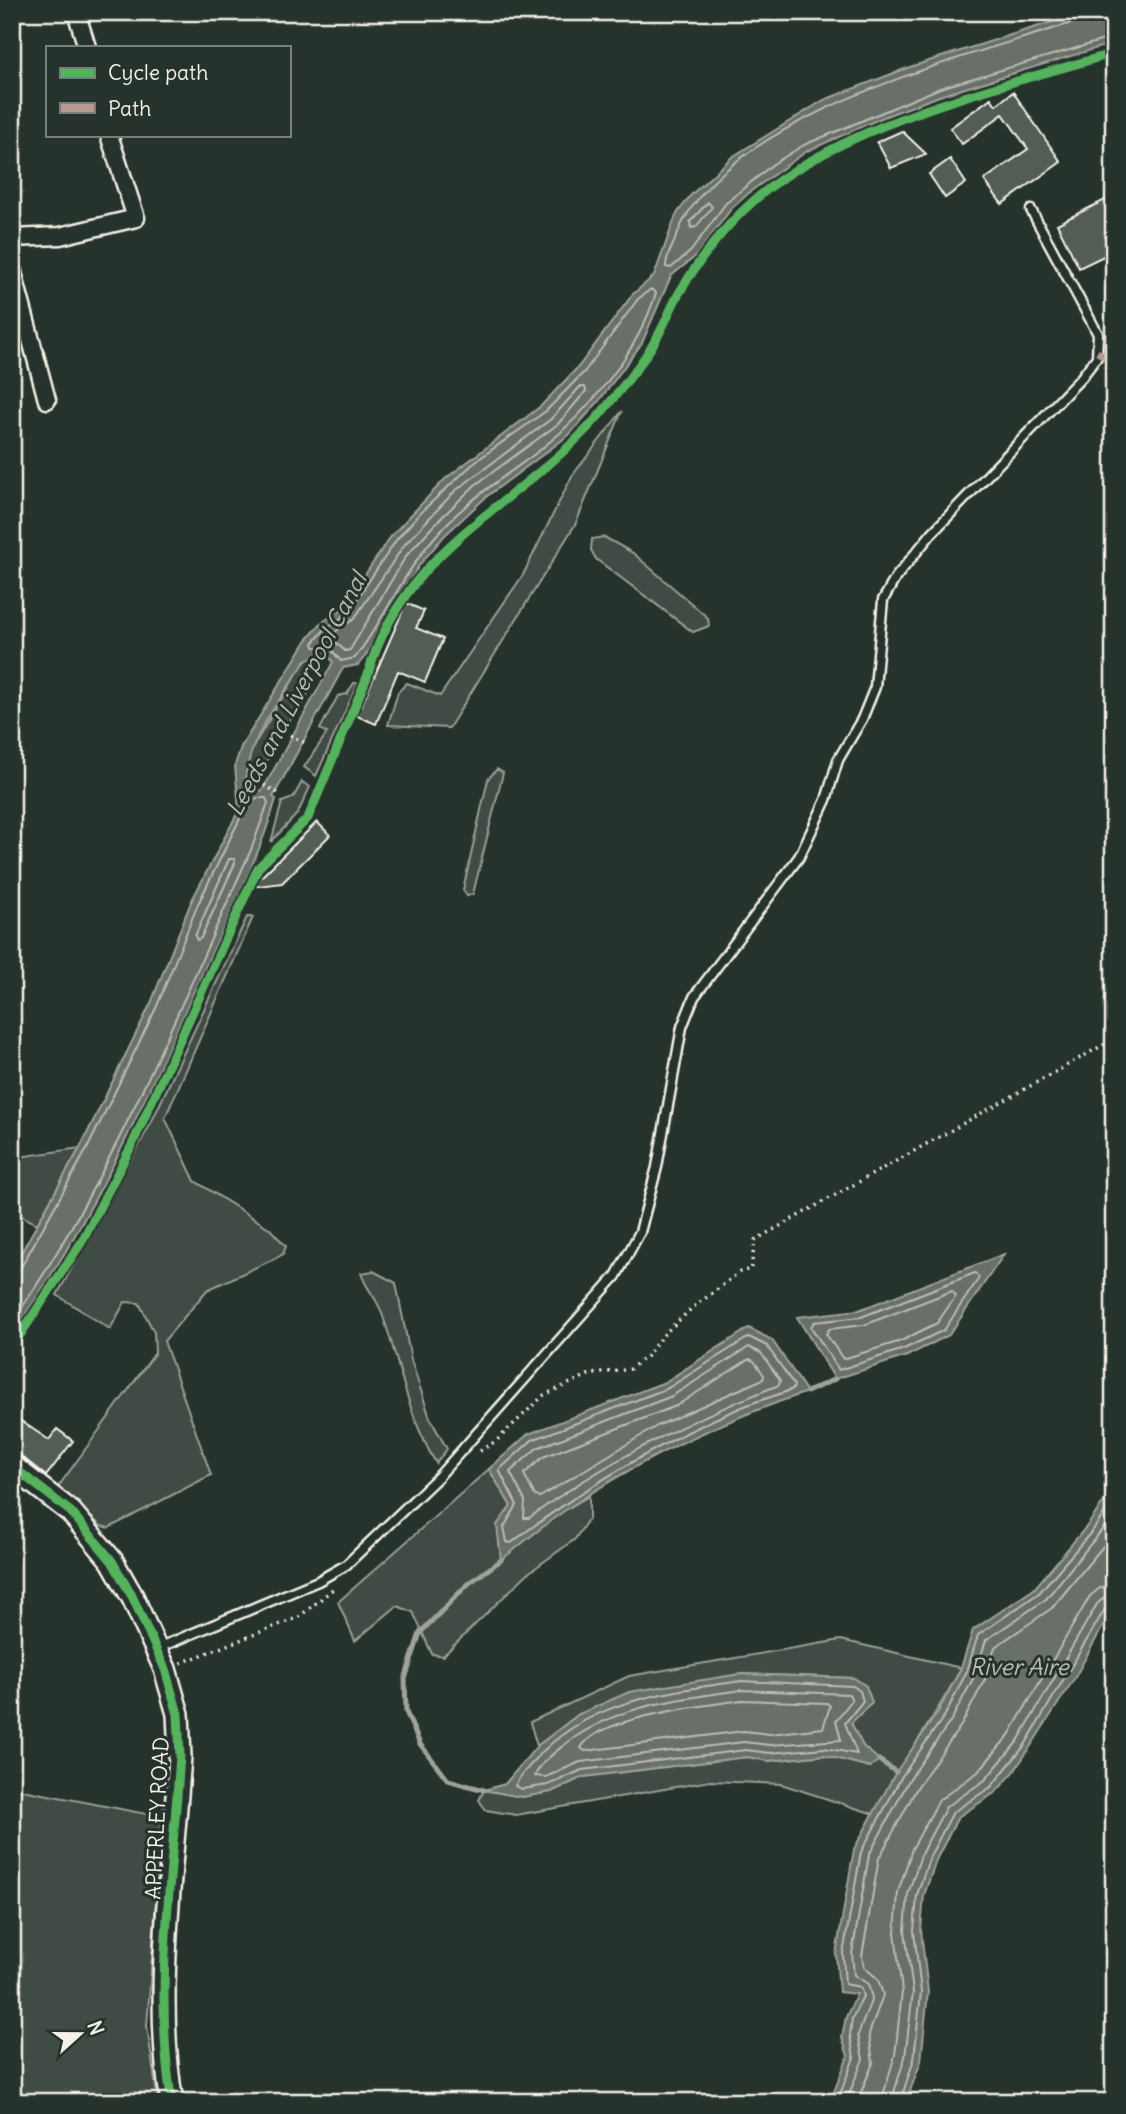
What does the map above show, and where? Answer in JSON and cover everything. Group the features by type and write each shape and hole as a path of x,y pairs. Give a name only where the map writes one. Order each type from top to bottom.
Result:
{"street":[{"path":"76,12 87,46"},
{"path":"12,238 60,236 136,218 110,136"},
{"path":"12,270 47,400"},
{"name":"APPERLEY ROAD","path":"12,1466 51,1495 90,1533 112,1561 157,1649 178,1714 180,1756 165,2010 166,2068 172,2102"}],"lane":[{"path":"157,1649 318,1581 346,1565 457,1456 616,1276 640,1232 657,1167 682,1027 694,997 720,958 799,857 826,800 838,760 862,719 875,687 883,600 896,577 932,533 1081,378 1097,357 1098,334 1031,210"}],"path":[{"path":"290,735 305,743"},
{"path":"264,785 280,794"},
{"path":"457,1456 477,1453 496,1441 544,1395 588,1375 630,1369 647,1356 660,1337 691,1309 740,1272 751,1269 755,1240 1114,1039"},
{"path":"165,1669 299,1617 331,1592 346,1565"}],"shaded area":[{"path":"622,411 576,523 449,728 388,725 398,692 407,683 440,696 523,575 572,476"},
{"path":"604,537 633,553 708,618 709,626 693,632 596,559 591,550 592,539"},
{"path":"325,654 320,668 309,668 314,682 299,710 296,709 289,722 280,720 267,761 259,774 248,780 244,777 248,755 299,670 306,660"},
{"path":"354,683 358,683 316,776 304,767 327,733 320,729 338,696 347,694"},
{"path":"497,769 503,773 473,894 467,896 463,890 488,779"},
{"path":"302,782 310,787 298,813 271,842 282,802 293,798"},
{"path":"247,917 253,917 165,1118 195,1181 269,1228 286,1246 283,1254 207,1290 164,1341 211,1475 109,1528 101,1526 58,1487 155,1353 154,1332 139,1303 125,1302 110,1329 57,1295 152,1121"},
{"path":"80,1148 37,1224 12,1211 12,1158"},
{"path":"373,1271 396,1283 411,1360 430,1418 447,1449 436,1463 411,1407 381,1311 361,1273"},
{"path":"489,1469 511,1506 570,1507 589,1496 589,1518 575,1539 527,1574 443,1656 432,1654 413,1612 397,1606 355,1641 338,1602"},
{"path":"841,1640 961,1668 874,1814 781,1784 710,1781 516,1815 486,1810 479,1800 484,1790 522,1797 551,1792 583,1777 747,1757 769,1761 824,1755 870,1767 851,1722 872,1703 854,1678 740,1674 579,1714 537,1746 530,1722 629,1676"},
{"path":"12,1788 162,1817 147,2026 158,2102 12,2102"}],"water":[{"path":"1083,12 1114,12 1114,43 942,95 886,116 807,151 751,191 731,209 696,256 671,276 642,343 598,402 569,435 486,497 444,536 420,564 366,655 358,665 343,668 273,797 276,799 269,822 251,868 137,1117 67,1250 12,1334 12,1269 81,1146 151,1003 191,902 239,810 235,765 241,747 306,641 321,623 341,610 392,535 445,479 541,406 579,366 633,294 654,276 676,215 691,195 732,157 824,100 910,67","holes":["318,655 328,655 333,662 262,791 257,789 246,798 249,761 264,725 306,660"]},
{"path":"1004,1254 949,1335 907,1356 835,1379 797,1317 859,1310"},
{"path":"749,1328 772,1340 807,1392 745,1415 655,1456 561,1513 501,1560 497,1525 511,1506 489,1469 528,1434 665,1382"},
{"name":"River Aire","path":"1114,1487 1114,1606 1074,1679 1014,1772 996,1792 958,1817 937,1858 924,1895 921,1930 928,1992 921,2061 906,2102 830,2102 848,2056 842,2037 846,2017 857,1994 839,1992 836,1954 854,1849 896,1772 938,1712 961,1668 973,1630 1034,1589 1087,1526"},
{"path":"740,1674 854,1678 866,1686 872,1702 851,1723 863,1746 879,1760 870,1767 824,1755 769,1761 747,1757 583,1777 551,1792 522,1797 484,1790 505,1784 537,1746 579,1714 629,1692"}],"building":[{"path":"1013,92 1061,162 1002,204 984,180 1028,149 1003,114 962,144 950,128 991,98 996,105"},
{"path":"902,131 926,154 891,168 877,142"},
{"path":"950,159 966,183 945,198 929,174"},
{"path":"1109,198 1114,208 1114,251 1079,268 1057,224"},
{"path":"406,603 424,611 416,628 443,639 425,682 398,671 376,724 357,716"},
{"path":"317,822 330,835 282,883 251,887"},
{"path":"12,1415 49,1440 57,1429 73,1441 46,1476 12,1449"}],"waterway":[{"path":"807,1392 835,1379"},
{"path":"484,1790 448,1780 420,1744 406,1712 405,1679 420,1633 468,1584 501,1560"},
{"path":"879,1760 896,1772"}],"marked path":[{"path":"1097,352 1114,361"}],"cycle path":[{"path":"12,1347 81,1243 132,1145 258,868 308,818 385,630 410,590 439,556 576,440 608,405 650,350 677,296 704,255 744,209 775,183 828,151 907,117 948,102 1114,53"},
{"path":"12,1466 71,1512 112,1561 133,1598 165,1669 178,1714 180,1756 164,1975 164,2019 172,2102"}],"water label":[{"name":"Leeds and Liverpool Canal","path":"296,694"}]}
